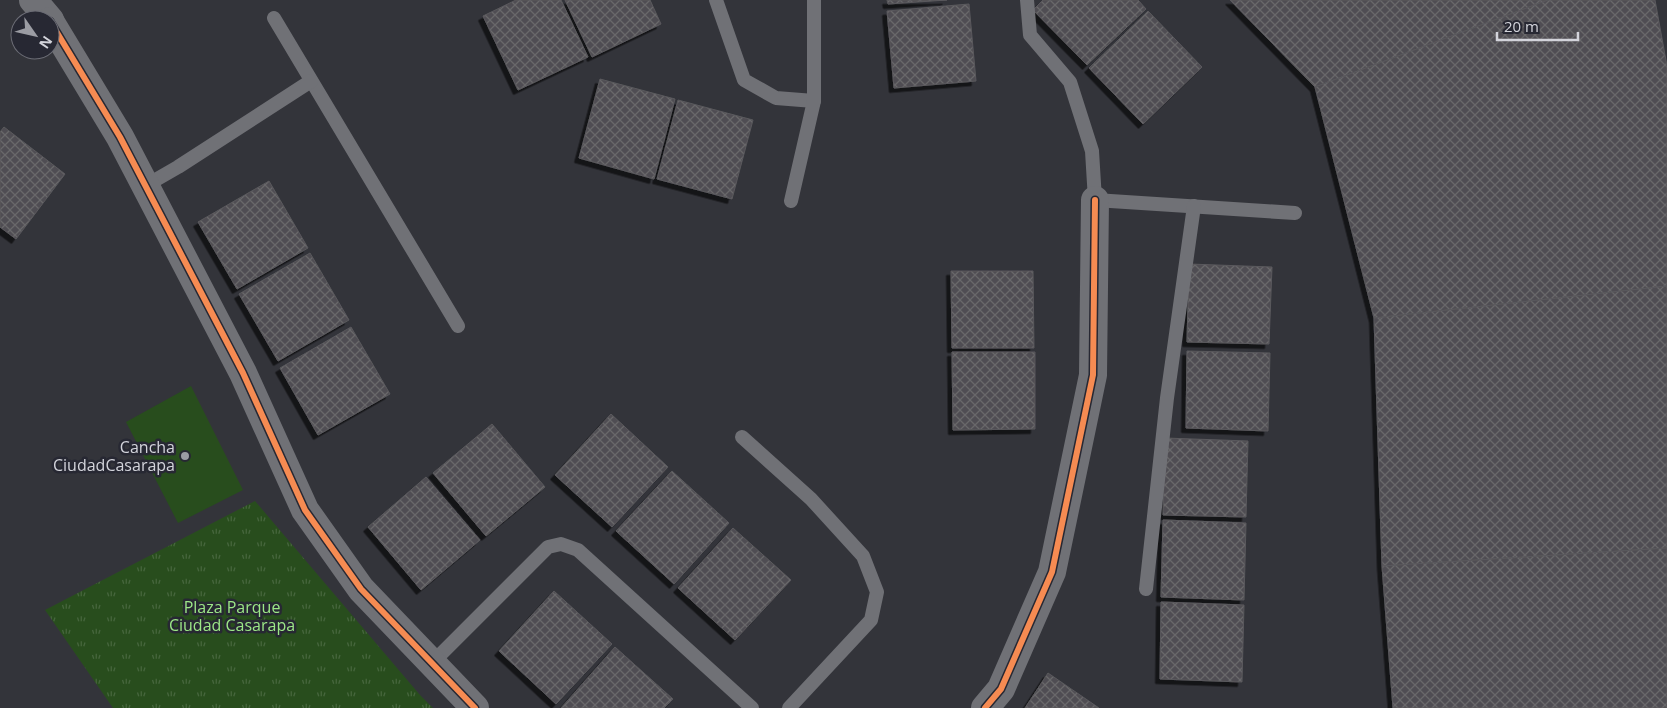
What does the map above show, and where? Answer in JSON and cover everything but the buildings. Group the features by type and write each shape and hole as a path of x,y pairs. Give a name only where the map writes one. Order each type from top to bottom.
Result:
{"street":[{"path":"34,0 42,10"},
{"path":"60,37 120,137 243,373 305,510 361,589 476,708"},
{"path":"985,708 1001,689 1052,572 1093,375 1095,200"}],"lane":[{"path":"716,0 744,80 776,98 814,101"},
{"path":"791,201 814,101 814,0"},
{"path":"1027,0 1030,35 1070,82 1092,151 1095,200 1295,213"},
{"path":"274,18 458,326"},
{"path":"145,186 312,81"},
{"path":"1146,589 1167,398 1194,206"},
{"path":"742,437 811,499 863,556 877,592 871,620 789,708"},
{"path":"432,662 548,547 561,544 578,550 752,708"}],"green space":[{"name":"Cancha CiudadCasarapa","path":"191,386 243,490 178,523 126,422"},
{"name":"Plaza Parque Ciudad Casarapa","path":"255,501 433,708 113,708 45,610"}],"cycle path":[{"path":"60,38 120,137 243,373 305,510 361,589 475,708"},
{"path":"985,708 1001,689 1052,572 1093,375 1095,200"}],"place":[{"name":"Cancha CiudadCasarapa","path":"185,456"}]}
